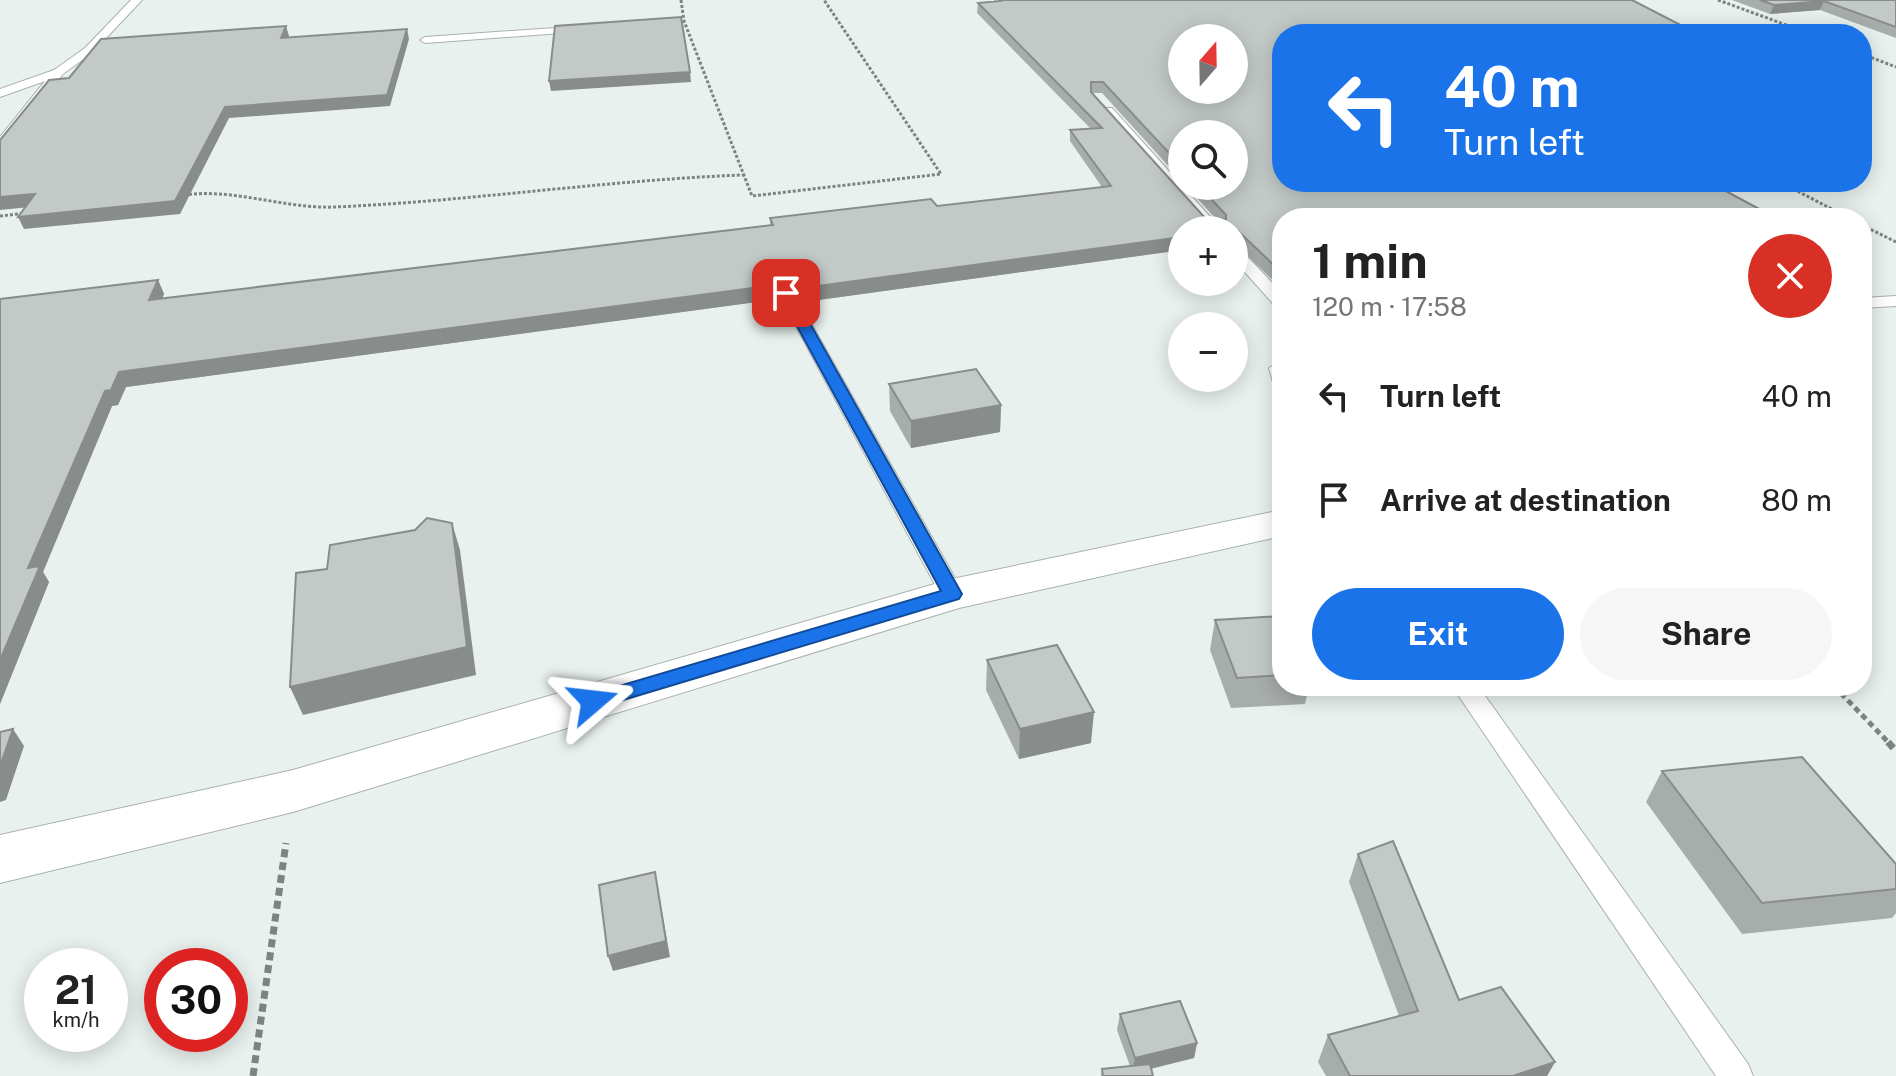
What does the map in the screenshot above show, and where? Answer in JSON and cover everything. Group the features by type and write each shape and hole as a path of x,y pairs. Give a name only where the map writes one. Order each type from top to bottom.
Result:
{"street":[{"path":"0,859 293,791 952,594 1272,525"}],"lane":[{"path":"0,145 59,72 89,50 137,0"},
{"path":"425,40 593,28"},
{"path":"0,93 59,72"},
{"path":"1096,98 1201,216"},
{"path":"1248,266 1272,292"},
{"path":"786,293 952,594"},
{"path":"1872,302 1896,301"},
{"path":"1472,696 1736,1076"}],"path":[{"path":"681,0 684,21 752,196 941,174 824,0"},
{"path":"1718,0 1784,24"},
{"path":"1872,58 1896,67"},
{"path":"182,195 212,191 341,207 401,204 641,179 743,175"},
{"path":"1799,192 1830,208"},
{"path":"0,216 30,212"},
{"path":"1872,230 1896,242"},
{"path":"1844,696 1896,751"},
{"path":"253,1076 293,791"}],"building":[{"path":"999,0 1632,0 1679,24 1272,24 1272,192 1728,192 1757,208 1272,208 1272,263 1248,241 1248,216 1226,216 1212,200 1248,200 1248,120 1168,120 1168,152 1103,82 1091,82 1091,92 1168,177 1168,200 1189,200 1203,216 1168,216 1168,239 803,288 794,277 783,272 774,278 776,285 119,372 111,390 105,391 28,568 40,566 0,660 0,299 158,280 149,300 773,225 770,218 931,199 937,206 1111,186 1070,130 1102,128 978,3"},
{"path":"1760,0 1896,0 1896,27 1824,1 1774,5"},
{"path":"681,17 690,72 549,81 555,26"},
{"path":"286,26 281,38 407,29 387,95 225,107 175,201 18,217 35,194 0,197 0,140 49,80 69,78 101,39"},
{"path":"976,369 1001,405 911,421 889,384"},
{"path":"427,518 452,523 467,647 290,687 296,573 327,569 330,545 415,530"},
{"path":"1272,617 1272,676 1237,678 1215,620"},
{"path":"1057,645 1094,712 1020,729 987,660"},
{"path":"13,729 0,766 0,732"},
{"path":"1802,757 1896,864 1896,889 1762,903 1662,771"},
{"path":"1393,841 1459,1000 1501,987 1555,1062 1513,1076 1350,1076 1328,1035 1418,1011 1358,854"},
{"path":"655,872 666,941 608,956 599,885"},
{"path":"1180,1001 1197,1043 1135,1058 1120,1014"},
{"path":"1150,1064 1153,1076 1103,1076 1102,1069"}],"route":[{"path":"593,701 952,594 786,293"}]}
